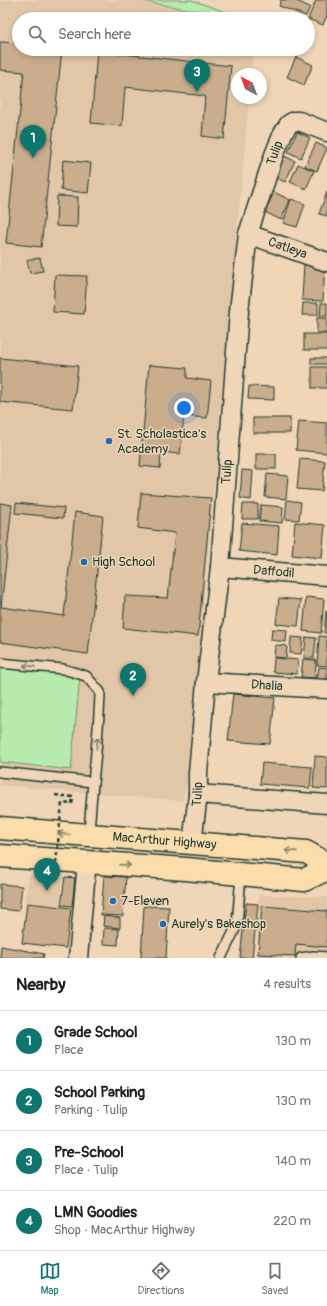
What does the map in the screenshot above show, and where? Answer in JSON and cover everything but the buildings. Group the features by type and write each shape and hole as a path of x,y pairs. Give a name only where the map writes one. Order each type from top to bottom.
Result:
{"highway":[{"name":"MacArthur Highway","path":"0,828 306,852 327,864"},
{"name":"MacArthur Highway","path":"0,856 304,880 327,869"}],"street":[{"name":"Tulip","path":"192,844 198,794 198,773 206,682 220,567 239,312 248,234 274,155 283,133 294,121 299,120 327,132"},
{"name":"Catleya","path":"248,234 327,262"},
{"name":"Daffodil","path":"220,567 327,576"},
{"name":"Dhalia","path":"206,682 327,689"},
{"path":"198,794 327,804"},
{"path":"78,958 87,862"}],"lane":[{"path":"0,663 63,669 86,676 100,692 100,718 89,836"},
{"path":"0,772 93,782"},
{"path":"221,958 237,925 241,875"},
{"path":"301,958 327,957"}],"path":[{"path":"55,795 72,797 72,804 62,803 56,863"}],"shaded area":[{"name":"St. Scholastica's Academy","path":"0,0 138,0 202,12 12,12 12,56 252,56 251,68 231,68 231,104 248,104 187,783 182,801 0,785"},
{"path":"29,875 63,879 59,906 26,902"},
{"path":"259,895 327,897 327,958 257,958"}],"green space":[{"path":"138,0 191,0 226,12 202,12"},
{"path":"0,667 80,676 71,770 0,762"}],"place":[{"name":"Pre-School","path":"197,92"},
{"name":"Grade School","path":"33,158"},
{"name":"St. Scholastica's Academy","path":"109,441"},
{"name":"High School","path":"84,562"},
{"name":"School Parking","path":"133,696"},
{"name":"LMN Goodies","path":"47,891"},
{"name":"7-Eleven","path":"113,901"},
{"name":"Aurely's Bakeshop","path":"163,924"}]}
